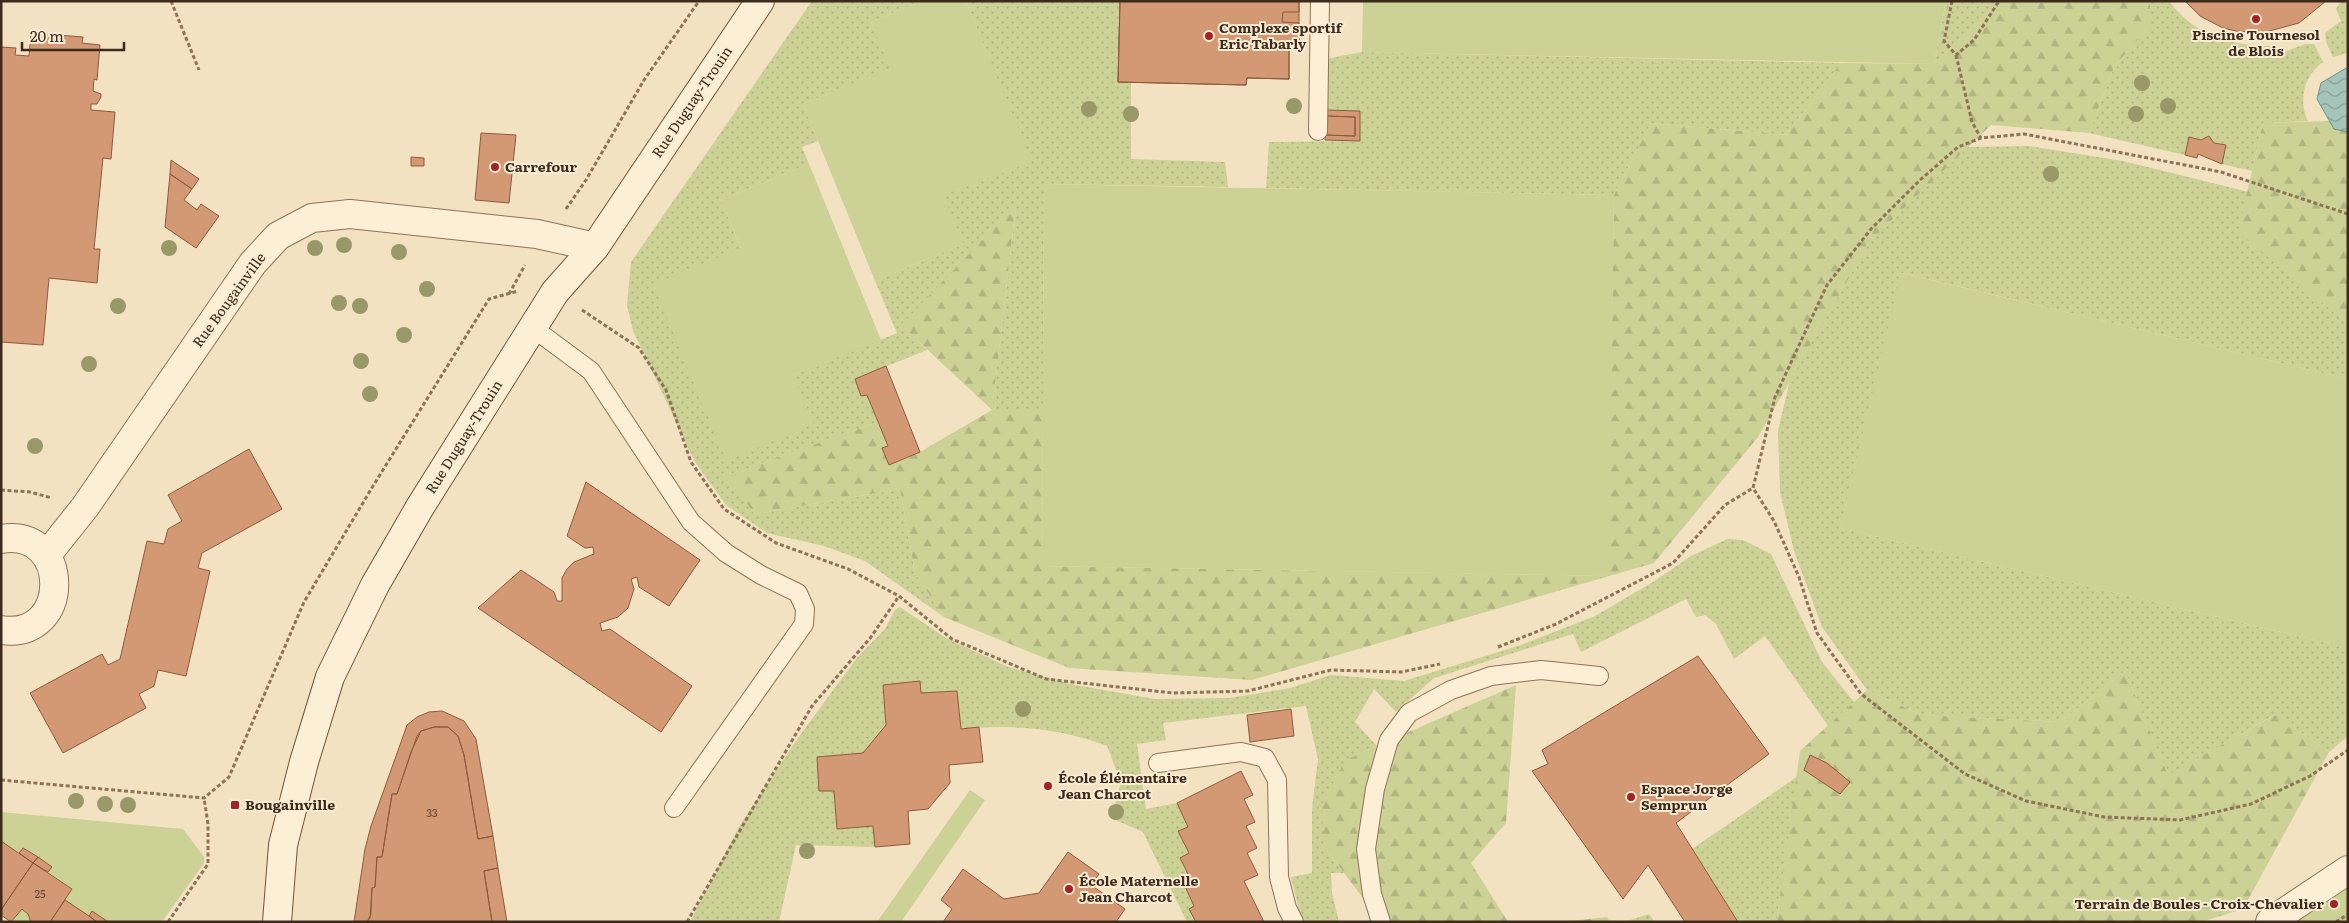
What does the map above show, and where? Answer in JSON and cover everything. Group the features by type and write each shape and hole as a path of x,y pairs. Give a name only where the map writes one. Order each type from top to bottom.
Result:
{"main road":[{"name":"Rue Duguay-Trouin","path":"277,922 283,845 304,762 330,677 375,585 420,507 555,292 595,247 760,1"},
{"name":"Rue Bougainville","path":"46,556 85,508 253,263 278,236 312,218 350,214 538,234 595,247"},
{"path":"1,539 20,539 34,545 46,556 54,569 56,583 54,598 47,611 37,622 24,629 1,630"},
{"path":"2270,922 2348,870"}],"lane":[{"path":"1318,131 1320,1"},
{"path":"532,328 591,371 691,522 726,553 761,575 798,593 806,610 804,624 674,808"},
{"path":"1381,922 1372,894 1366,849 1375,789 1389,740 1410,713 1451,690 1492,676 1541,670 1599,676"},
{"path":"1158,763 1241,752 1265,758 1277,780 1279,878 1287,908 1294,922"}],"path":[{"path":"171,1 199,70"},
{"path":"564,212 586,180 644,80 698,1"},
{"path":"1952,1 1944,41 1956,55 1972,122 1982,138"},
{"path":"1956,55 1974,40 1999,1"},
{"path":"1492,649 1556,624 1673,563 1725,505 1753,488 1775,397 1826,285 1871,229 1920,180 1958,148 1982,138 2024,134 2221,172 2348,214"},
{"path":"509,294 529,258"},
{"path":"1,780 204,798 229,777 304,602 373,486 489,299 538,286 555,292 639,348 666,390 691,462 724,509 776,542 848,569 899,596 952,639 1046,679 1173,692 1248,691 1331,670 1401,672 1446,662"},
{"path":"1753,488 1774,521 1799,577 1817,633 1862,694 1965,774 2026,802 2104,818 2180,820 2251,804 2310,776 2348,750"},
{"path":"1,490 30,492 85,508"},
{"path":"687,922 812,706 871,637 899,596"},
{"path":"168,922 208,864 208,824 204,798"},
{"path":"2336,922 2348,914"}],"green space":[{"path":"812,1 922,1 871,22 891,68 803,104 818,141 802,147 809,164 721,200 793,375 897,333 875,281 963,244 942,195 1031,162 966,1 1120,1 1131,82 1131,159 1225,162 1228,187 1044,184 1043,410 992,410 1016,206 902,325 927,350 855,379 861,396 867,395 878,422 726,476 755,514 900,489 915,573 944,617 865,561 824,546 767,533 726,505 695,462 633,331 627,305 631,262"},
{"path":"922,1 966,1 1032,162 943,195 963,244 875,281 803,104 890,68 871,22"},
{"path":"1363,1 1946,1 1934,64 1362,52"},
{"path":"1946,1 2001,1 1934,64"},
{"path":"2001,1 2150,1 2150,26 2114,67 2089,133 1991,125 1870,241 1758,437 1654,563 1252,680 1069,668 944,617 915,573 900,489 755,514 725,476 878,422 888,446 882,448 889,465 920,452 992,410 1043,410 1042,566 1608,576 1614,195 1651,123 1786,135 1841,63 1934,64"},
{"path":"2150,1 2169,1 2191,23 2214,37 2240,44 2270,46 2276,55 2305,44 2314,44 2323,62 2316,67 2307,81 2303,105 2308,121 2263,123 2252,171 2222,164 2226,146 2214,143 2209,136 2201,140 2189,137 2185,155 2089,133 2114,67 2150,26"},
{"path":"2341,1 2348,1 2348,53 2333,57 2326,42 2325,33 2341,21 2336,9"},
{"path":"1362,52 1841,63 1786,135 1651,123 1614,195 1266,188 1269,142 1360,141 1360,111 1326,110 1325,59"},
{"path":"2330,121 2334,129 2348,132 2348,324 2238,232 2263,123"},
{"path":"2029,146 2123,161 2249,192 2239,232 2348,324 2348,379 1902,273 1840,528 2348,648 2348,736 2329,752 2274,715 2168,776 2125,671 2060,722 1921,715 1867,690 1822,627 1794,551 1780,492 1778,431 1790,380 1870,241 1968,147"},
{"path":"809,164 881,340 793,375 814,424 726,461 653,284 741,248 721,200"},
{"path":"1044,184 1614,195 1609,576 1042,566"},
{"path":"1016,205 992,410 901,325"},
{"path":"1901,273 2348,379 2348,648 1840,528"},
{"path":"1727,539 1743,540 1771,554 1822,662 1854,702 1828,726 1765,636 1734,659 1716,624 1705,615 1696,617 1686,599 1581,652 1573,634 1434,678 1396,712 1374,689 1355,722 1377,746 1345,760 1323,845 1344,873 1331,873 1332,893 1339,922 1302,922 1291,877 1312,873 1312,808 1318,759 1306,706 1163,723 1166,740 1137,744 1146,809 1177,803 1188,827 1178,831 1189,853 1180,859 1191,880 1184,884 1194,906 1196,922 1187,922 1143,832 1111,818 1121,782 1107,746 1053,731 1017,727 961,729 957,691 921,693 920,681 883,685 886,725 863,753 817,757 819,791 834,791 837,829 873,826 875,847 796,845 779,922 690,922 740,825 798,738 856,659 885,629 895,610 900,607 946,638 1008,667 1075,685 1155,699 1230,698 1290,688 1331,675 1404,681 1518,646 1595,616 1653,582 1691,556"},
{"path":"2125,671 2168,775 2275,715 2329,752 2243,909 2201,922 1778,922 1777,917 1800,751 1867,690 1921,715 2060,722"},
{"path":"1516,685 1506,823 1471,863 1508,922 1381,922 1323,845 1322,805 1345,760"},
{"path":"1798,776 1777,917 1778,922 1738,922 1692,849"},
{"path":"970,790 985,800 901,922 877,922"},
{"path":"1,812 183,829 204,857 204,863 162,922 108,922 92,911 89,916 65,900 72,889 48,872 51,866 24,848 19,853 1,841"},
{"name":"Terrain de Boules - Croix-Chevalier","path":"2348,886 2348,922 2294,922"},
{"path":"22,909 28,914 31,922 12,922"},
{"path":"1649,914 1655,922 1624,922"},
{"path":"1607,917 1610,922 1561,922"}],"water":[{"path":"2348,67 2348,132 2334,129 2317,99 2321,83"}],"building":[{"name":"Complexe sportif Eric Tabarly","path":"1120,1 1299,1 1299,49 1289,49 1289,79 1247,78 1246,85 1118,82"},
{"name":"Complexe sportif Eric Tabarly","path":"1120,1 1299,1 1299,12 1283,12 1282,22 1299,23 1299,49 1289,49 1289,79 1247,78 1246,85 1118,82"},
{"name":"Piscine Tournesol de Blois","path":"2185,1 2326,1 2299,23 2262,33 2223,28 2200,16"},
{"path":"31,33 83,37 82,43 100,45 97,80 94,79 93,91 101,94 101,97 97,104 91,104 91,110 115,112 111,159 103,158 94,249 100,249 97,283 49,278 43,345 1,342 1,47 16,48 15,55 29,56"},
{"path":"1326,110 1360,111 1360,141 1325,140 1325,135 1355,136 1355,117 1326,116"},
{"path":"1326,116 1355,117 1355,136 1325,135"},
{"name":"Carrefour","path":"481,133 516,135 509,203 475,200"},
{"path":"2209,136 2214,143 2226,145 2222,164 2198,154 2197,158 2185,155 2189,137 2201,140"},
{"path":"411,157 424,158 424,166 411,166"},
{"path":"171,160 199,179 192,189 170,174"},
{"path":"170,174 192,189 184,200 197,210 201,204 219,216 196,248 165,227"},
{"path":"886,366 920,452 889,465 882,448 888,446 867,395 861,396 855,379"},
{"path":"249,449 282,509 202,553 198,568 210,571 186,676 158,670 154,686 139,694 146,708 63,753 30,693 102,654 108,665 120,659 147,541 164,544 168,529 182,521 168,495"},
{"path":"586,482 700,560 669,606 639,587 637,577 631,579 634,589 628,608 618,617 600,623 602,631 610,629 692,686 661,732 478,608 521,570 554,592 557,601 562,601 562,578 567,569 574,562 594,554 593,547 585,548 567,536"},
{"name":"Espace Jorge Semprun","path":"1698,656 1769,754 1676,823 1738,922 1685,922 1648,865 1623,899 1532,771 1548,764 1542,750"},
{"path":"920,681 921,693 957,691 961,729 979,727 983,762 949,765 950,783 928,809 908,811 910,844 875,847 873,826 837,829 834,791 819,791 817,757 863,753 886,725 883,685"},
{"path":"1291,709 1294,736 1250,742 1247,715"},
{"path":"442,711 464,721 476,739 493,836 478,839 464,755 458,736 448,727 434,727 421,731 411,752 397,794 392,794 382,857 377,857 370,918 367,922 354,922 365,849 371,826 407,725 417,717 429,712"},
{"path":"434,727 448,727 458,736 464,755 478,839 493,836 498,868 484,871 492,922 367,922 371,914 372,888 375,887 377,857 382,857 392,794 397,794 417,736 421,731"},
{"path":"1810,755 1827,763 1850,782 1840,794 1804,770"},
{"path":"1241,771 1253,795 1244,799 1255,822 1246,826 1257,848 1247,853 1258,875 1244,881 1264,922 1196,922 1189,909 1194,906 1184,884 1191,880 1180,858 1189,853 1178,831 1188,827 1177,803"},
{"path":"1,841 33,863 1,910"},
{"path":"23,848 38,857 33,863 19,853"},
{"name":"École Maternelle Jean Charcot","path":"1068,852 1099,874 1091,885 1125,909 1116,922 943,922 952,909 941,900 963,869 1004,899 1039,893"},
{"path":"38,857 52,867 48,872 33,863"},
{"path":"33,863 72,889 50,922 31,922 28,914 22,909 11,922 1,915 1,910"},
{"path":"498,868 507,922 492,922 484,871"},
{"path":"65,900 89,916 97,922 50,922"},
{"path":"92,911 107,921 97,922 89,916"}],"place":[{"name":"Piscine Tournesol de Blois","path":"2256,19"},
{"name":"Complexe sportif Eric Tabarly","path":"1209,36"},
{"name":"Carrefour","path":"495,167"},
{"name":"École Élémentaire Jean Charcot","path":"1048,786"},
{"name":"Espace Jorge Semprun","path":"1631,797"},
{"name":"Bougainville","path":"235,805"},
{"name":"École Maternelle Jean Charcot","path":"1069,889"},
{"name":"Terrain de Boules - Croix-Chevalier","path":"2334,904"}]}
